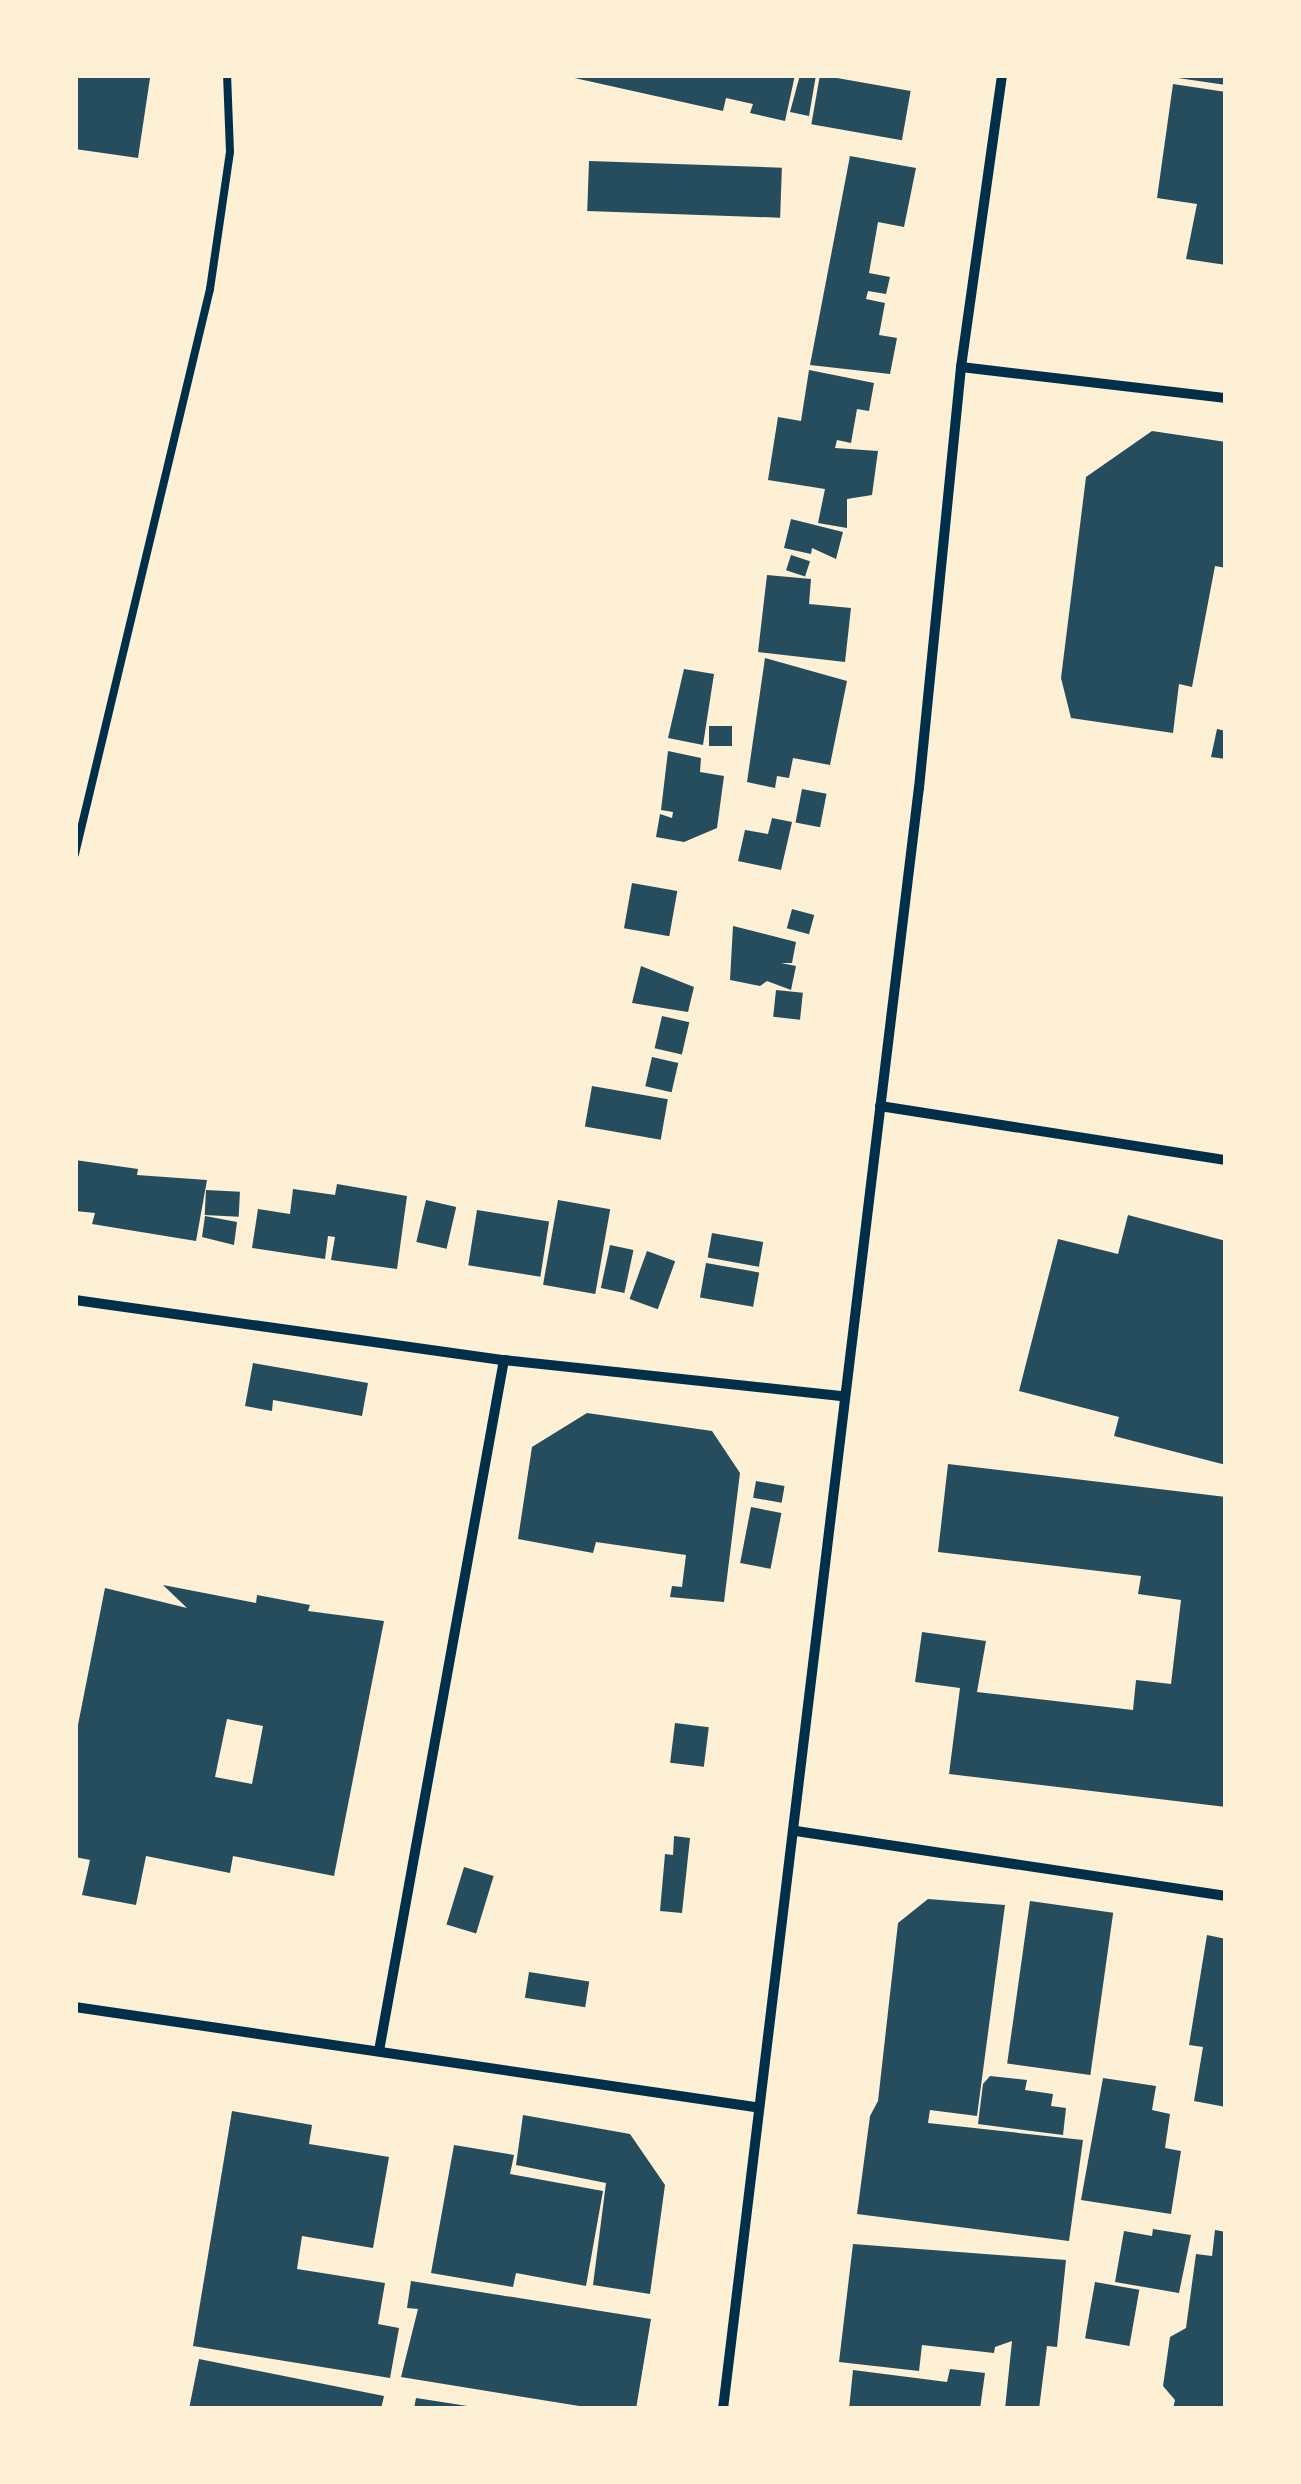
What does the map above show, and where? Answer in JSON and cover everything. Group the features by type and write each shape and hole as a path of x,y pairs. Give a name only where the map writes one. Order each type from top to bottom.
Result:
{"street":[{"path":"724,2409 755,2107 796,1831 961,367 1002,75"},
{"path":"961,367 1226,398"},
{"path":"880,1106 1226,1160"},
{"path":"75,1300 504,1360 843,1396"},
{"path":"379,2051 504,1360"},
{"path":"796,1831 1226,1896"},
{"path":"75,2007 755,2107"}],"lane":[{"path":"75,854 210,290 230,152 227,75"}],"building":[{"path":"75,75 199,75 150,78 138,158 75,149"},
{"path":"561,75 795,75 785,121 750,113 753,104 726,98 723,111"},
{"path":"800,75 816,75 809,116 790,112"},
{"path":"820,75 911,91 902,140 811,124"},
{"path":"1226,75 1226,85 1171,77"},
{"path":"1173,84 1226,92 1226,265 1186,259 1197,204 1157,198"},
{"path":"850,156 916,168 904,227 878,222 869,273 890,277 886,294 868,291 866,299 885,303 879,335 897,338 890,374 810,365"},
{"path":"589,161 782,168 780,218 587,211"},
{"path":"809,370 874,383 869,411 857,409 851,443 837,440 835,448 878,451 872,495 847,499 847,528 818,523 825,489 768,480 778,417 801,421"},
{"path":"1152,431 1226,442 1226,568 1215,566 1192,687 1179,684 1173,733 1071,718 1061,678 1086,477"},
{"path":"791,519 843,532 836,559 812,548 811,554 784,548"},
{"path":"791,555 810,561 805,576 786,570"},
{"path":"767,575 811,579 809,604 851,608 845,662 758,652"},
{"path":"765,658 847,681 830,765 793,758 789,778 777,776 775,788 747,782"},
{"path":"684,669 714,674 703,745 668,738"},
{"path":"709,726 732,726 732,746 709,746"},
{"path":"1217,729 1226,731 1226,759 1211,757"},
{"path":"668,751 701,758 700,772 724,776 717,828 684,842 656,837 660,814 672,818 673,812 661,810"},
{"path":"802,789 827,794 820,827 796,822"},
{"path":"772,818 792,822 781,870 738,861 745,830 768,834"},
{"path":"632,883 677,891 669,936 624,928"},
{"path":"792,909 814,915 809,934 787,928"},
{"path":"733,926 796,942 792,963 781,963 796,966 791,990 767,981 760,986 730,980"},
{"path":"641,966 694,987 688,1012 632,1003"},
{"path":"776,990 803,993 800,1020 773,1017"},
{"path":"662,1016 689,1022 682,1054 655,1048"},
{"path":"652,1057 678,1063 672,1092 645,1086"},
{"path":"592,1086 668,1099 661,1140 585,1126"},
{"path":"75,1160 138,1169 137,1175 207,1180 196,1241 92,1224 95,1213 75,1211"},
{"path":"337,1184 407,1196 397,1269 331,1260 335,1237 328,1236 325,1259 252,1248 258,1209 290,1214 293,1189 335,1195"},
{"path":"206,1190 240,1192 239,1217 205,1215"},
{"path":"426,1200 456,1207 447,1249 416,1242"},
{"path":"558,1200 610,1209 595,1294 543,1285"},
{"path":"477,1210 549,1221 540,1277 468,1265"},
{"path":"1128,1215 1226,1241 1226,1465 1114,1436 1119,1417 1019,1391 1058,1239 1118,1254"},
{"path":"205,1216 237,1222 234,1245 202,1237"},
{"path":"712,1233 763,1242 759,1267 708,1258"},
{"path":"610,1245 633,1250 624,1293 601,1288"},
{"path":"647,1251 675,1261 658,1309 630,1299"},
{"path":"706,1263 759,1272 753,1307 700,1297"},
{"path":"253,1363 368,1383 362,1416 273,1400 272,1411 245,1406"},
{"path":"587,1413 712,1431 740,1473 724,1602 670,1597 672,1586 682,1587 686,1555 596,1542 593,1553 518,1539 532,1447"},
{"path":"948,1464 1226,1497 1226,1807 949,1774 960,1688 915,1682 922,1632 986,1641 977,1692 1133,1710 1136,1680 1171,1684 1181,1600 1138,1594 1141,1576 938,1552"},
{"path":"756,1481 785,1486 782,1503 753,1498"},
{"path":"751,1507 781,1513 771,1569 740,1563"},
{"path":"163,1585 256,1603 257,1595 310,1605 308,1611 384,1621 334,1876 233,1856 230,1873 146,1856 136,1905 82,1895 90,1860 75,1857 75,1740 105,1588 187,1608","holes":["227,1719 263,1726 252,1784 215,1777"]},
{"path":"675,1723 709,1727 704,1767 670,1763"},
{"path":"674,1836 690,1838 682,1913 660,1911 665,1854 673,1855"},
{"path":"464,1867 494,1876 476,1933 446,1924"},
{"path":"928,1899 1005,1905 977,2116 930,2110 928,2123 1083,2140 1069,2241 857,2214 870,2116 878,2101 898,1923"},
{"path":"1030,1901 1113,1913 1090,2075 1007,2063"},
{"path":"1207,1935 1226,1939 1226,2107 1194,2101 1203,2047 1189,2045"},
{"path":"529,1972 589,1982 585,2007 525,1998"},
{"path":"990,2076 1027,2080 1025,2090 1053,2094 1051,2106 1066,2108 1063,2135 978,2124 983,2084"},
{"path":"1103,2078 1156,2086 1152,2110 1170,2114 1165,2148 1181,2151 1171,2214 1081,2200"},
{"path":"232,2111 312,2125 309,2144 389,2157 373,2248 302,2236 297,2269 385,2283 378,2324 399,2328 390,2378 193,2346"},
{"path":"523,2115 630,2134 665,2185 650,2294 593,2285 606,2183 516,2165"},
{"path":"454,2145 514,2155 510,2174 603,2191 586,2286 516,2273 513,2287 431,2273"},
{"path":"1153,2229 1191,2235 1179,2293 1115,2282 1124,2231 1152,2236"},
{"path":"1215,2230 1226,2232 1226,2409 1173,2409 1175,2400 1163,2386 1170,2337 1186,2328 1196,2254 1212,2256"},
{"path":"853,2244 1066,2260 1057,2347 1047,2346 1039,2409 1005,2409 1012,2341 995,2347 994,2353 922,2345 919,2371 839,2362"},
{"path":"411,2281 651,2319 636,2409 598,2409 401,2377 418,2309 407,2308"},
{"path":"1095,2282 1139,2290 1129,2346 1085,2338"},
{"path":"199,2359 384,2396 381,2409 189,2409"},
{"path":"950,2369 985,2373 980,2409 849,2409 853,2370 947,2382"},
{"path":"416,2398 474,2407 474,2409 414,2409"}]}
